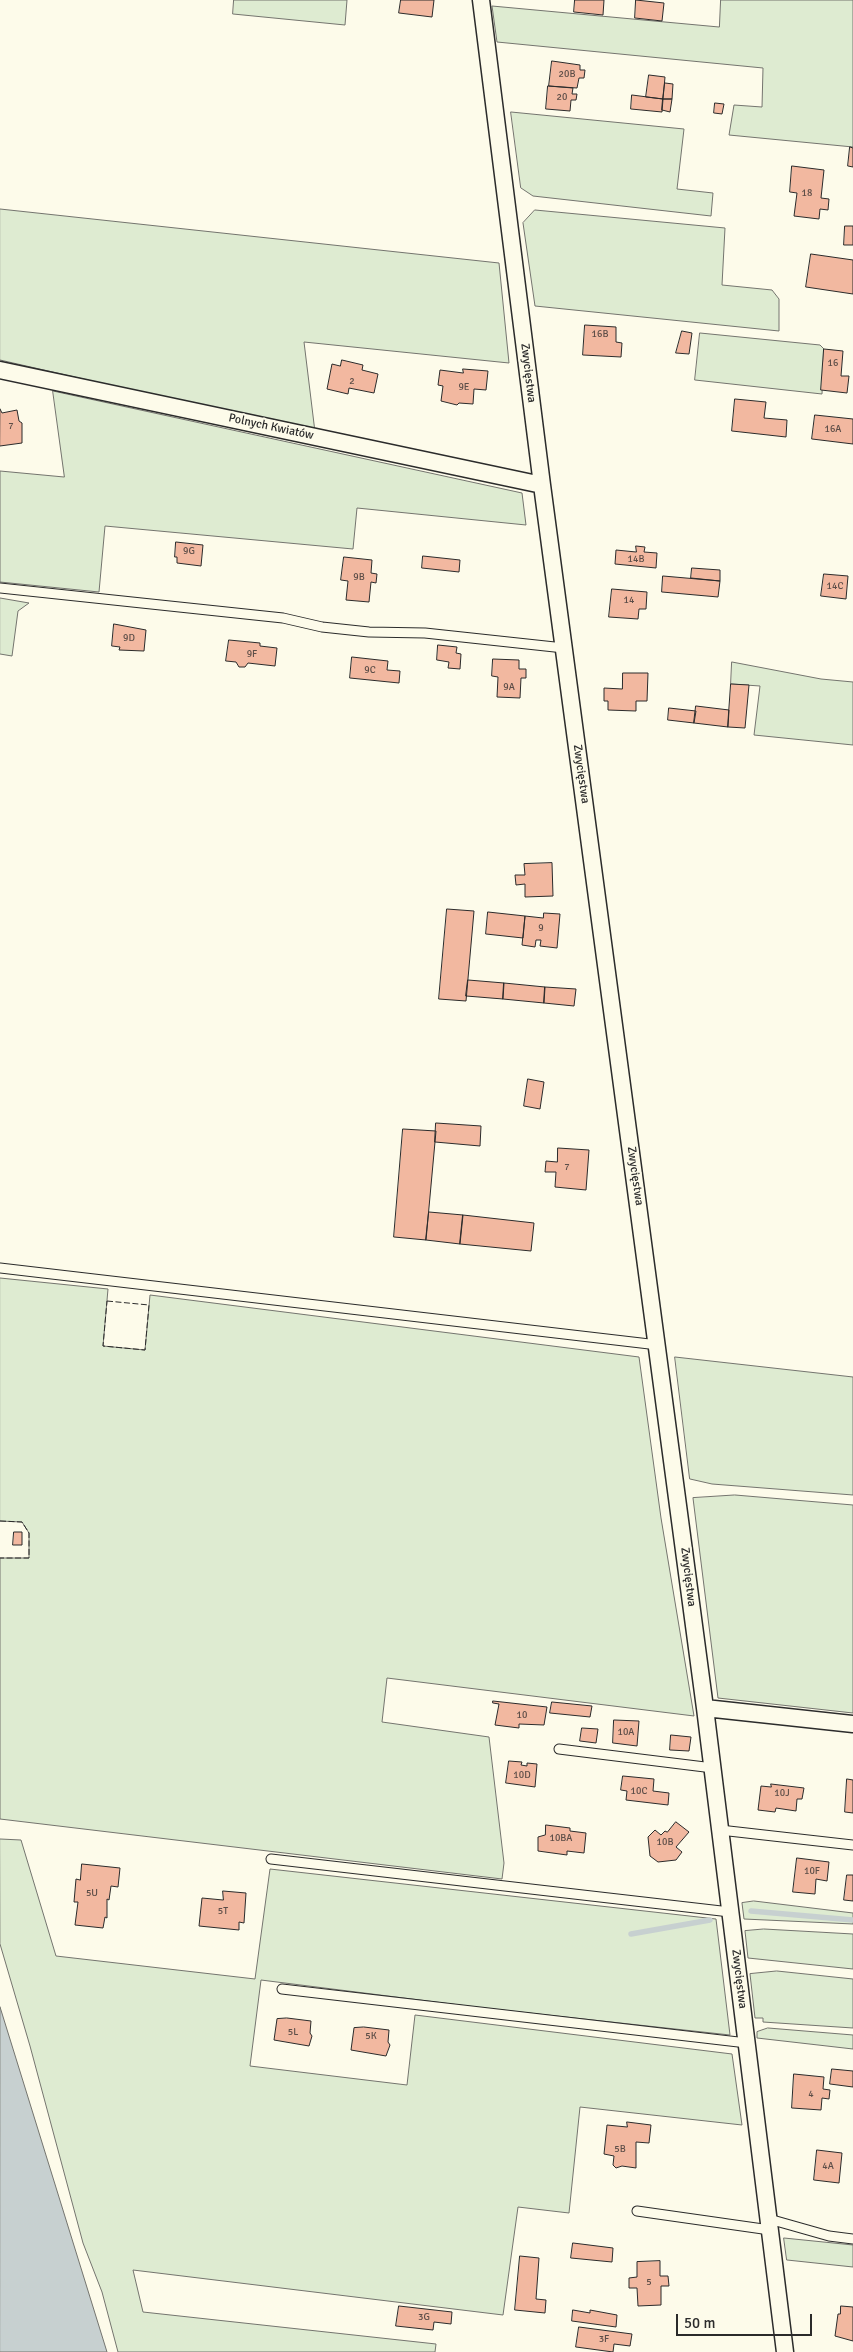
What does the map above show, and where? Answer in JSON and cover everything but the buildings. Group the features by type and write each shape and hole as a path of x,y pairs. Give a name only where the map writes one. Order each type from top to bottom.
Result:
{"street":[{"name":"Zwycięstwa","path":"481,0 542,485 713,1768 785,2352"},
{"name":"Polnych Kwiatów","path":"0,370 542,485"},
{"path":"705,1708 853,1724"}],"lane":[{"path":"0,588 283,618 322,626 369,632 424,633 564,648"},
{"path":"0,1268 658,1345"},
{"path":"559,1749 713,1768"},
{"path":"720,1830 853,1845"},
{"path":"271,1859 730,1912"},
{"path":"282,1988 747,2043"},
{"path":"637,2210 769,2224 853,2239"}],"green space":[{"path":"234,0 347,0 345,25 233,14"},
{"path":"721,0 853,0 853,147 729,135 734,105 762,107 763,68 497,42 492,6 719,27"},
{"path":"511,112 684,129 677,189 713,193 711,216 533,196 521,188"},
{"path":"0,209 499,263 509,363 304,342 315,432 0,360"},
{"path":"535,210 725,228 722,285 772,290 779,299 779,331 535,306 523,223"},
{"path":"700,333 820,345 824,349 822,394 695,380"},
{"path":"53,391 522,493 526,525 357,508 353,549 105,526 99,592 0,582 0,471 64,477"},
{"path":"0,598 29,603 18,611 12,656 0,654"},
{"path":"732,662 821,679 853,682 853,745 754,735 760,686 731,684"},
{"path":"0,1278 108,1289 103,1346 145,1350 150,1295 639,1357 661,1518 694,1716 387,1678 382,1722 489,1737 504,1863 502,1879 0,1819 0,1558 29,1558 29,1533 22,1522 0,1521"},
{"path":"675,1357 853,1377 853,1495 712,1484 690,1479"},
{"path":"735,1495 853,1505 853,1713 718,1698 693,1498"},
{"path":"0,1839 21,1840 56,1956 255,1979 270,1869 716,1919 730,2035 483,2008 261,1980 250,2066 407,2085 415,2015 732,2054 742,2125 580,2107 569,2213 518,2207 503,2315 133,2270 143,2312 436,2344 435,2352 118,2352 102,2292 83,2243 30,2046 0,1944"},
{"path":"754,1901 853,1913 853,1924 744,1919 742,1903"},
{"path":"764,1929 853,1934 853,1969 748,1958 745,1931"},
{"path":"777,1971 853,1979 853,2028 763,2022 763,2018 755,2018 750,1974"},
{"path":"768,2028 853,2035 853,2049 757,2038 757,2032"},
{"path":"784,2238 853,2245 853,2267 787,2260"}],"shaded area":[{"path":"0,2007 107,2352 0,2352"}],"waterway":[{"path":"751,1911 853,1920"},
{"path":"631,1934 710,1920"}],"fence":[{"path":"107,1301 149,1305 145,1350 103,1346 107,1301"},
{"path":"0,1521 22,1522 29,1533 29,1558 0,1558"}]}
